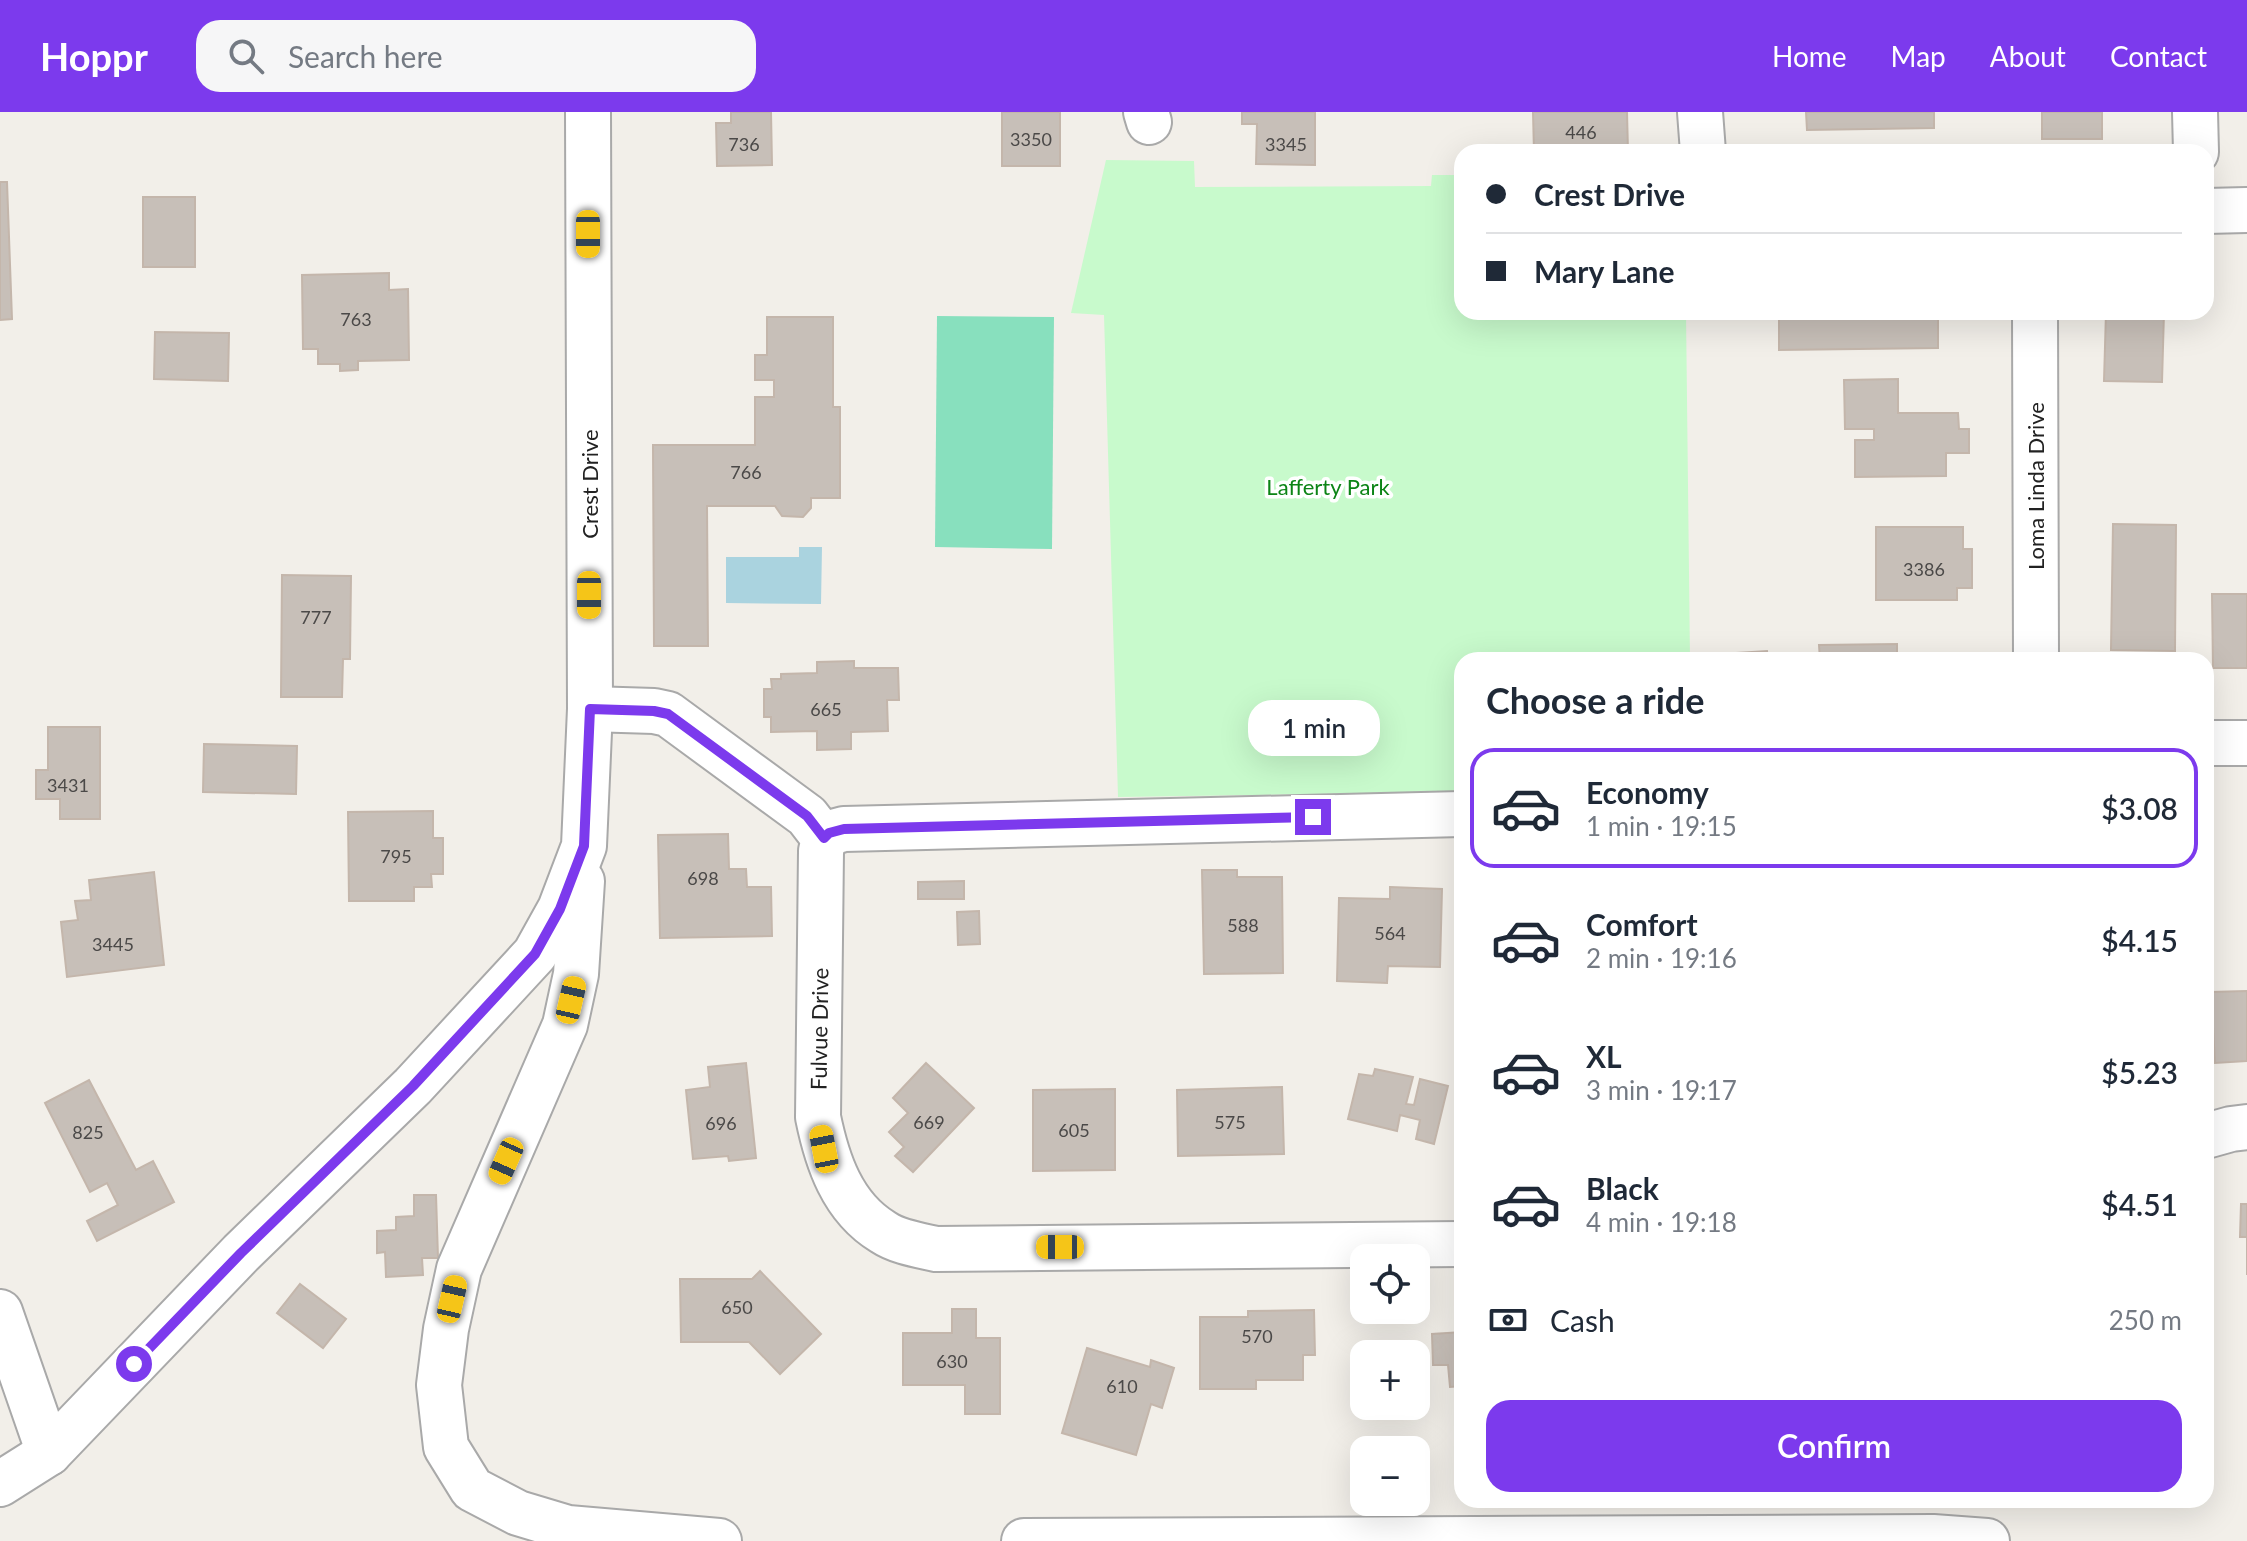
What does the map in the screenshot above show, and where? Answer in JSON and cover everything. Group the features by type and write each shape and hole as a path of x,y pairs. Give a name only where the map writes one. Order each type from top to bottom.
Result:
{"street":[{"name":"Crest Drive","path":"0,1484 49,1453 241,1253 413,1086 535,954 560,909 584,846 590,709 588,112"},
{"path":"1700,112 1702,144"},
{"path":"2195,112 2196,144"},
{"path":"2214,211 2247,210"},
{"name":"Loma Linda Drive","path":"2035,320 2036,652"},
{"path":"590,709 668,714 807,816 824,838 829,833 844,829 1454,814"},
{"path":"2214,743 2247,743"},
{"name":"Fulvue Drive","path":"824,838 821,851 818,1117 824,1149 844,1193 862,1215 883,1232 908,1243 936,1249 1454,1244"},
{"path":"584,846 576,974 565,1025 459,1269 446,1329 439,1385 446,1447 472,1489 518,1513 568,1528 719,1541"},
{"path":"2214,1134 2247,1127"},
{"path":"0,1312 49,1453"},
{"path":"1024,1541 1933,1537 1987,1541"}],"green space":[{"name":"Lafferty Park","path":"1106,160 1194,161 1195,187 1431,186 1432,175 1454,175 1454,320 1686,320 1690,652 1454,652 1454,792 1118,797 1104,315 1071,313"},
{"path":"937,316 1054,317 1052,549 935,547"}],"water":[{"path":"799,547 822,547 821,604 726,603 726,557 799,557"}],"building":[{"path":"731,112 771,112 772,165 717,166 716,123 731,123"},
{"path":"1002,112 1060,112 1060,166 1002,166"},
{"path":"1242,112 1315,112 1315,165 1256,164 1257,124 1242,124"},
{"path":"1533,112 1627,112 1628,144 1534,144"},
{"path":"1806,112 1934,112 1934,128 1807,130"},
{"path":"2042,112 2102,112 2102,139 2042,139"},
{"path":"0,182 7,182 12,319 0,320"},
{"path":"143,197 195,197 195,267 143,267"},
{"path":"389,273 389,290 408,289 409,360 358,361 358,370 340,371 340,364 318,364 318,349 303,349 302,275"},
{"path":"767,317 833,317 833,407 840,407 840,498 811,498 811,508 803,517 782,516 775,506 707,506 708,646 654,646 653,445 755,445 755,397 774,397 774,380 755,380 755,355 767,355"},
{"path":"1779,320 1938,320 1938,348 1779,350"},
{"path":"2106,320 2164,320 2162,382 2104,381"},
{"path":"155,332 229,333 228,381 154,379"},
{"path":"1898,379 1898,413 1958,413 1959,429 1969,429 1969,453 1946,453 1946,476 1855,477 1855,440 1874,440 1874,429 1845,429 1844,380"},
{"path":"2113,524 2176,525 2175,651 2111,650"},
{"path":"1876,527 1963,527 1963,549 1972,549 1972,588 1957,588 1957,600 1876,600"},
{"path":"282,575 351,576 350,659 343,659 342,697 281,697"},
{"path":"2212,594 2247,594 2247,668 2214,668"},
{"path":"1897,644 1897,652 1819,652 1819,645"},
{"path":"854,661 854,668 898,668 899,700 887,700 888,731 851,732 851,749 817,750 817,731 771,732 771,717 764,717 764,689 772,689 771,679 781,679 781,674 817,673 817,662"},
{"path":"48,727 100,727 100,819 60,819 60,799 36,799 36,770 48,770"},
{"path":"204,744 297,746 296,794 203,792"},
{"path":"433,811 433,838 443,838 443,874 431,874 432,887 414,887 414,901 349,901 348,812"},
{"path":"728,834 729,869 746,869 747,887 771,887 772,936 660,938 658,835"},
{"path":"1202,870 1237,870 1237,877 1282,877 1283,973 1204,974"},
{"path":"154,872 164,965 67,977 61,922 78,920 75,901 91,900 89,880"},
{"path":"964,881 964,899 918,899 918,882"},
{"path":"1390,887 1442,889 1440,967 1388,966 1387,983 1337,981 1339,898 1390,899"},
{"path":"979,911 980,944 958,945 957,912"},
{"path":"2247,991 2247,1061 2215,1063 2214,992"},
{"path":"746,1063 756,1158 729,1161 728,1156 693,1159 686,1090 710,1087 708,1067"},
{"path":"926,1063 974,1108 913,1172 895,1156 904,1147 889,1132 908,1113 893,1098"},
{"path":"1375,1069 1413,1077 1406,1104 1414,1105 1420,1079 1448,1086 1434,1144 1416,1139 1420,1120 1400,1115 1397,1131 1348,1119 1359,1074 1373,1076"},
{"path":"89,1080 136,1170 153,1161 174,1202 97,1241 87,1221 118,1205 107,1183 90,1192 45,1103"},
{"path":"1282,1087 1284,1154 1178,1156 1177,1090"},
{"path":"1115,1089 1115,1170 1033,1171 1033,1090"},
{"path":"414,1195 436,1195 438,1258 422,1258 423,1275 386,1277 385,1252 377,1253 377,1231 396,1230 396,1217 414,1216"},
{"path":"2241,1204 2247,1204 2247,1237 2240,1237"},
{"path":"760,1271 821,1334 780,1374 749,1342 681,1342 680,1279 752,1279"},
{"path":"300,1284 346,1319 323,1348 277,1313"},
{"path":"952,1309 976,1309 976,1338 1000,1338 1000,1414 965,1414 965,1385 903,1385 903,1333 952,1333"},
{"path":"1314,1310 1315,1355 1303,1355 1303,1380 1256,1380 1256,1389 1200,1389 1200,1317 1248,1317 1248,1311"},
{"path":"1454,1333 1454,1387 1450,1387 1448,1365 1433,1365 1432,1334"},
{"path":"1087,1348 1150,1367 1151,1360 1174,1368 1162,1408 1151,1404 1136,1455 1062,1433"}],"route":[{"path":"134,1364 241,1253 413,1086 535,954 560,909 584,846 590,709 668,714 807,816 824,838 829,833 844,829 1313,817"}]}
